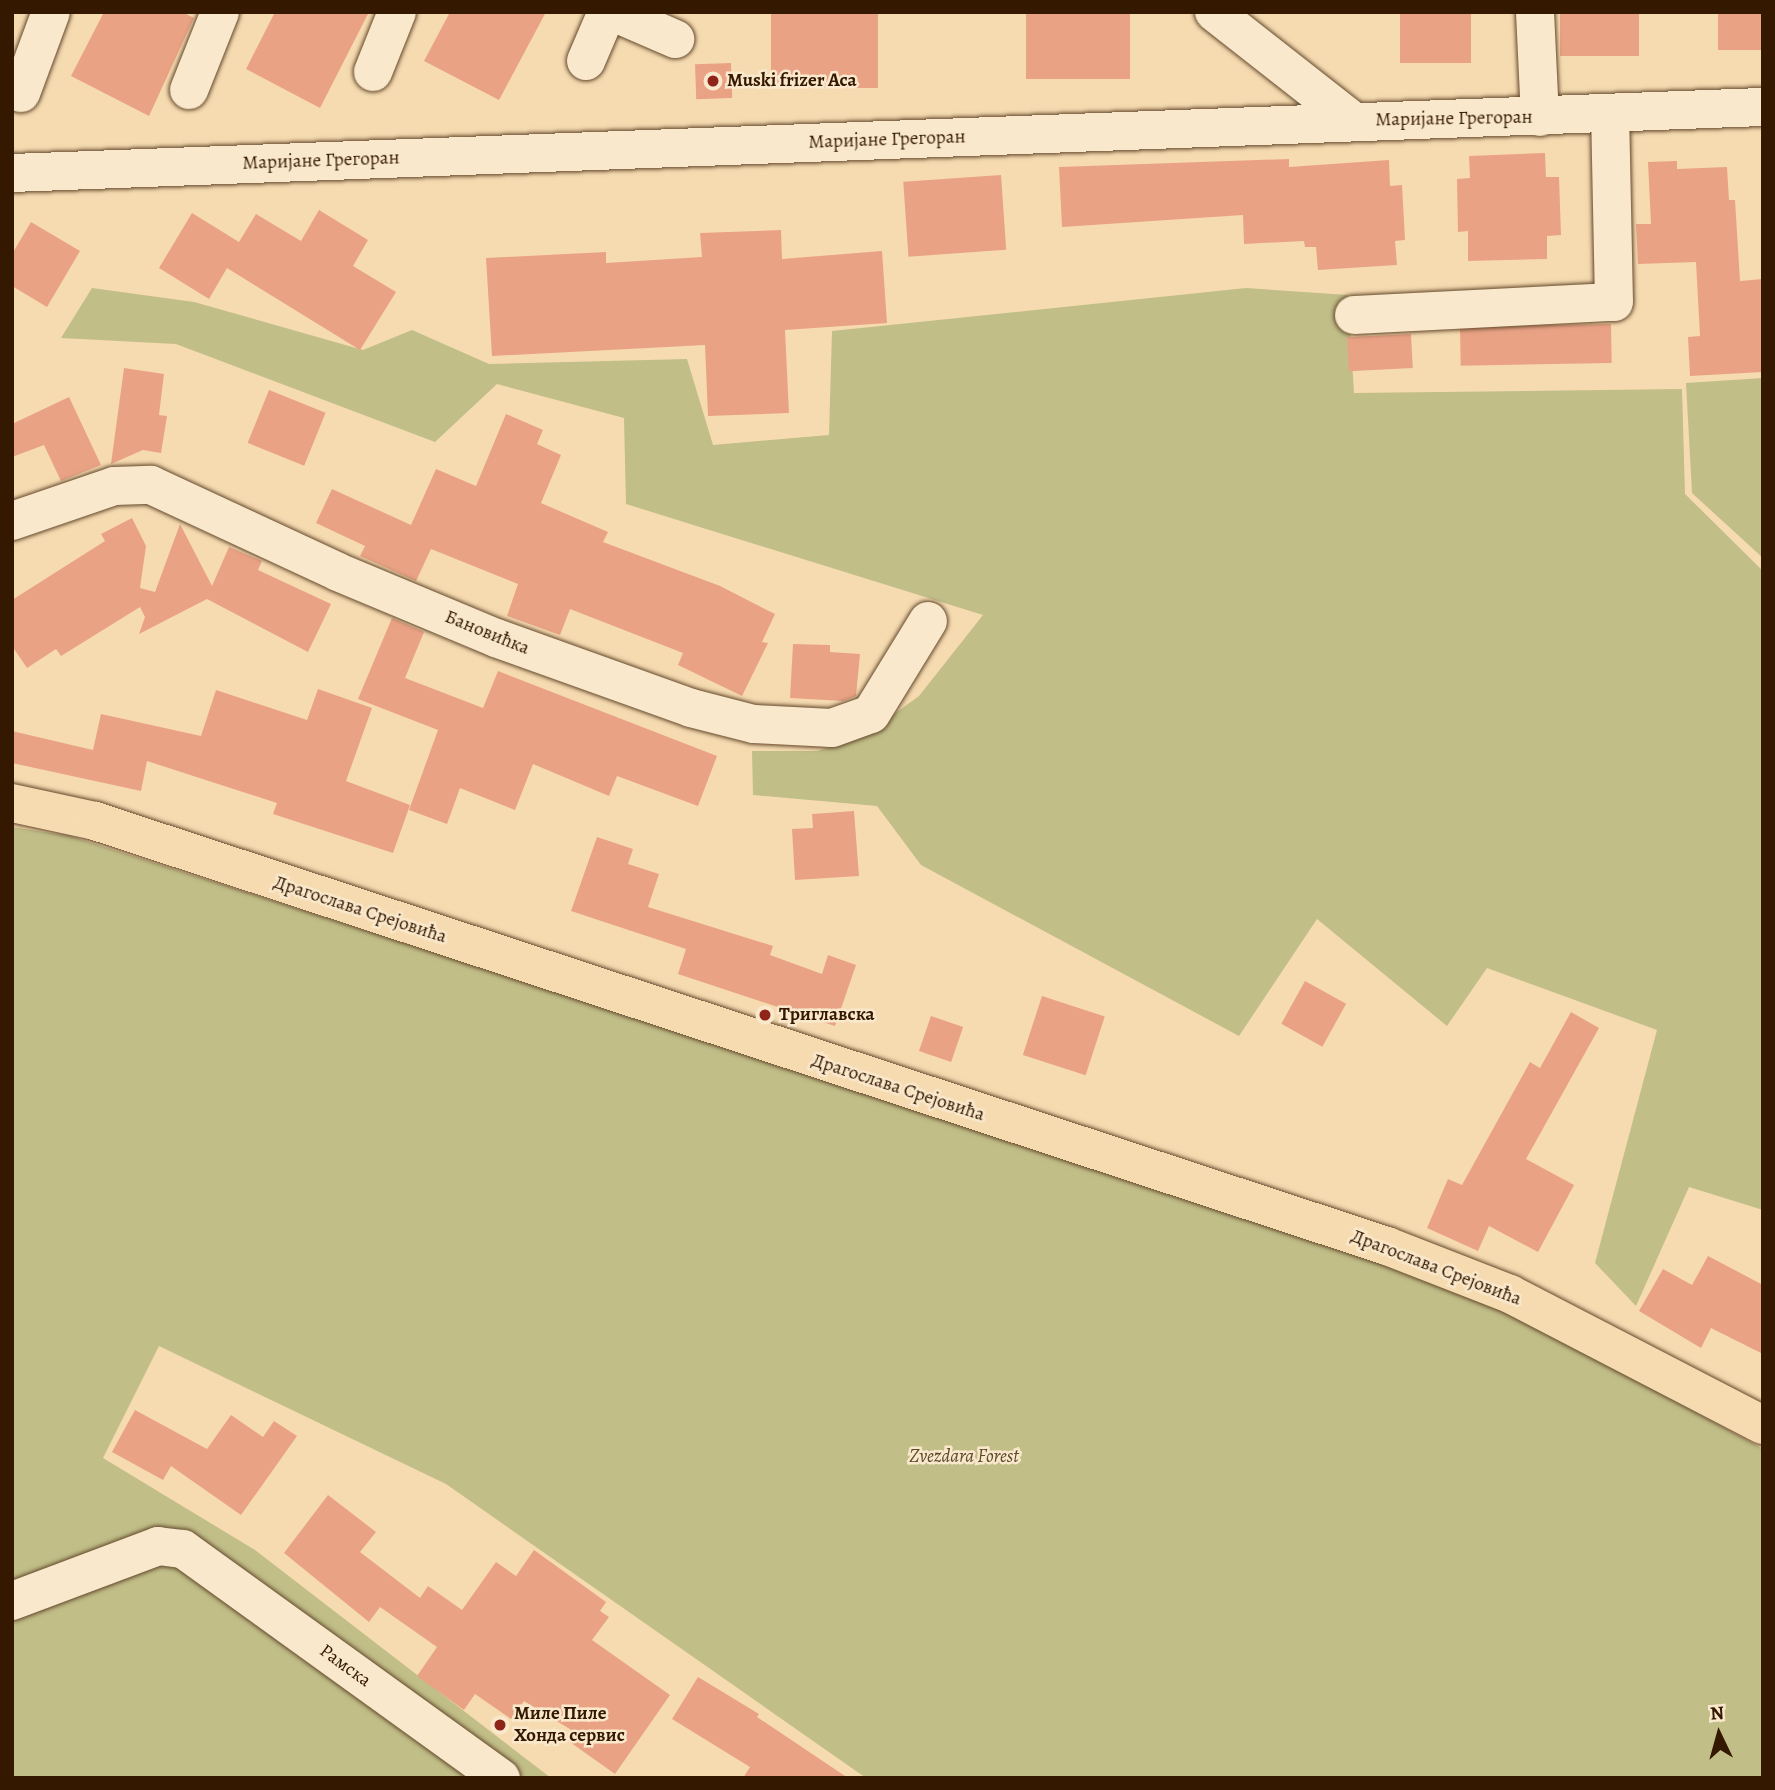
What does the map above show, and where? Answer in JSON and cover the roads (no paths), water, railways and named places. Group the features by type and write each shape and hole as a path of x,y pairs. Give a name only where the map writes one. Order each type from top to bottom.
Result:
{"main road":[{"name":"Драгослава Срејовића","path":"12,803 95,821 1387,1246 1521,1299 1763,1425"}],"street":[{"path":"21,93 51,12"},
{"path":"189,90 220,12"},
{"path":"373,72 397,12"},
{"path":"586,61 607,12"},
{"path":"613,12 675,39"},
{"path":"1214,12 1353,121"},
{"path":"1535,12 1540,117"},
{"name":"Маријане Грегоран","path":"12,173 1763,107"},
{"path":"1354,316 1614,302 1609,114"},
{"name":"Бановићка","path":"12,522 114,486 151,485 338,572 496,638 691,708 754,724 832,728 871,714 928,621"},
{"name":"Рамска","path":"12,1601 158,1546 191,1553 500,1778"}],"place":[{"name":"Muski frizer Aca","path":"713,81"},
{"name":"Триглавска","path":"765,1015"},
{"name":"Миле Пиле Хонда сервис","path":"500,1725"}],"park label":[{"name":"Zvezdara Forest","path":"964,1457"}]}
